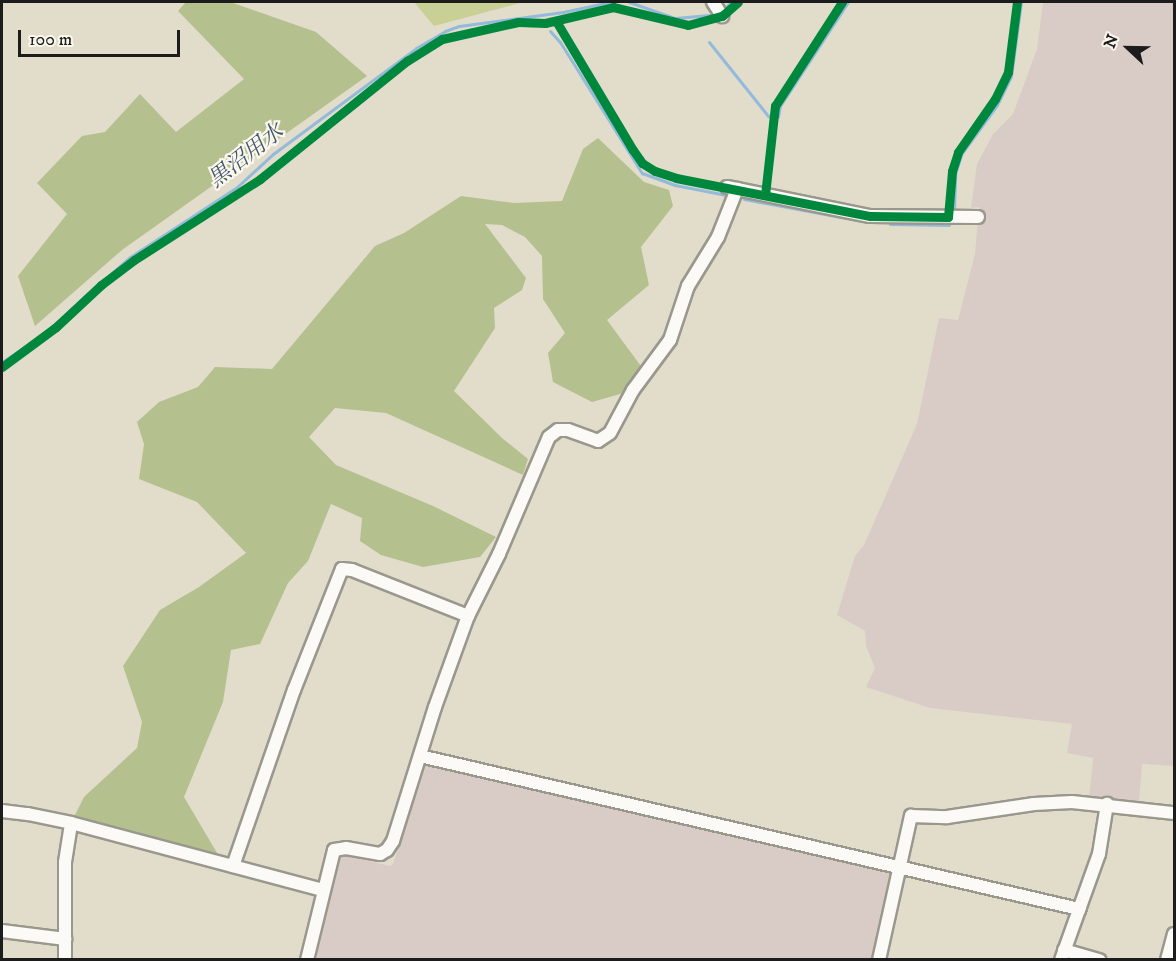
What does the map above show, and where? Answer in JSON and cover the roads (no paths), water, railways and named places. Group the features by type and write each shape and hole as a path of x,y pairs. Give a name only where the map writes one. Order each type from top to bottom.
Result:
{"street":[{"path":"712,2 722,16"},
{"path":"307,960 322,890 334,850 346,848 380,854 387,850 468,616 499,554 549,437 558,430 568,430 598,441 610,433 633,390 670,340 688,286 718,237 729,209 732,188 870,216 978,217"},
{"path":"233,866 294,690 342,569 352,570 468,616"},
{"path":"420,756 1078,909"},
{"path":"879,960 911,816 947,816 1034,804 1107,804 1174,813"},
{"path":"1100,960 1063,955 1099,854 1107,804"},
{"path":"2,811 28,814 70,824 322,890"},
{"path":"65,960 65,862 70,824"},
{"path":"2,931 65,939"},
{"path":"1167,960 1174,934"}],"waterway":[{"name":"黒沼用水","path":"2,362 41,336 130,257 237,187 273,154 416,48 445,31 459,26 563,12 610,2"},
{"path":"629,2 675,18 712,15"},
{"path":"724,9 731,2"},
{"path":"778,117 780,106 848,2"},
{"path":"954,210 955,174 962,153 997,105 1011,76 1021,2"},
{"path":"550,31 560,42 642,173 675,185 726,195"},
{"path":"709,42 768,116"},
{"path":"744,199 862,221"},
{"path":"890,224 949,225"}]}
